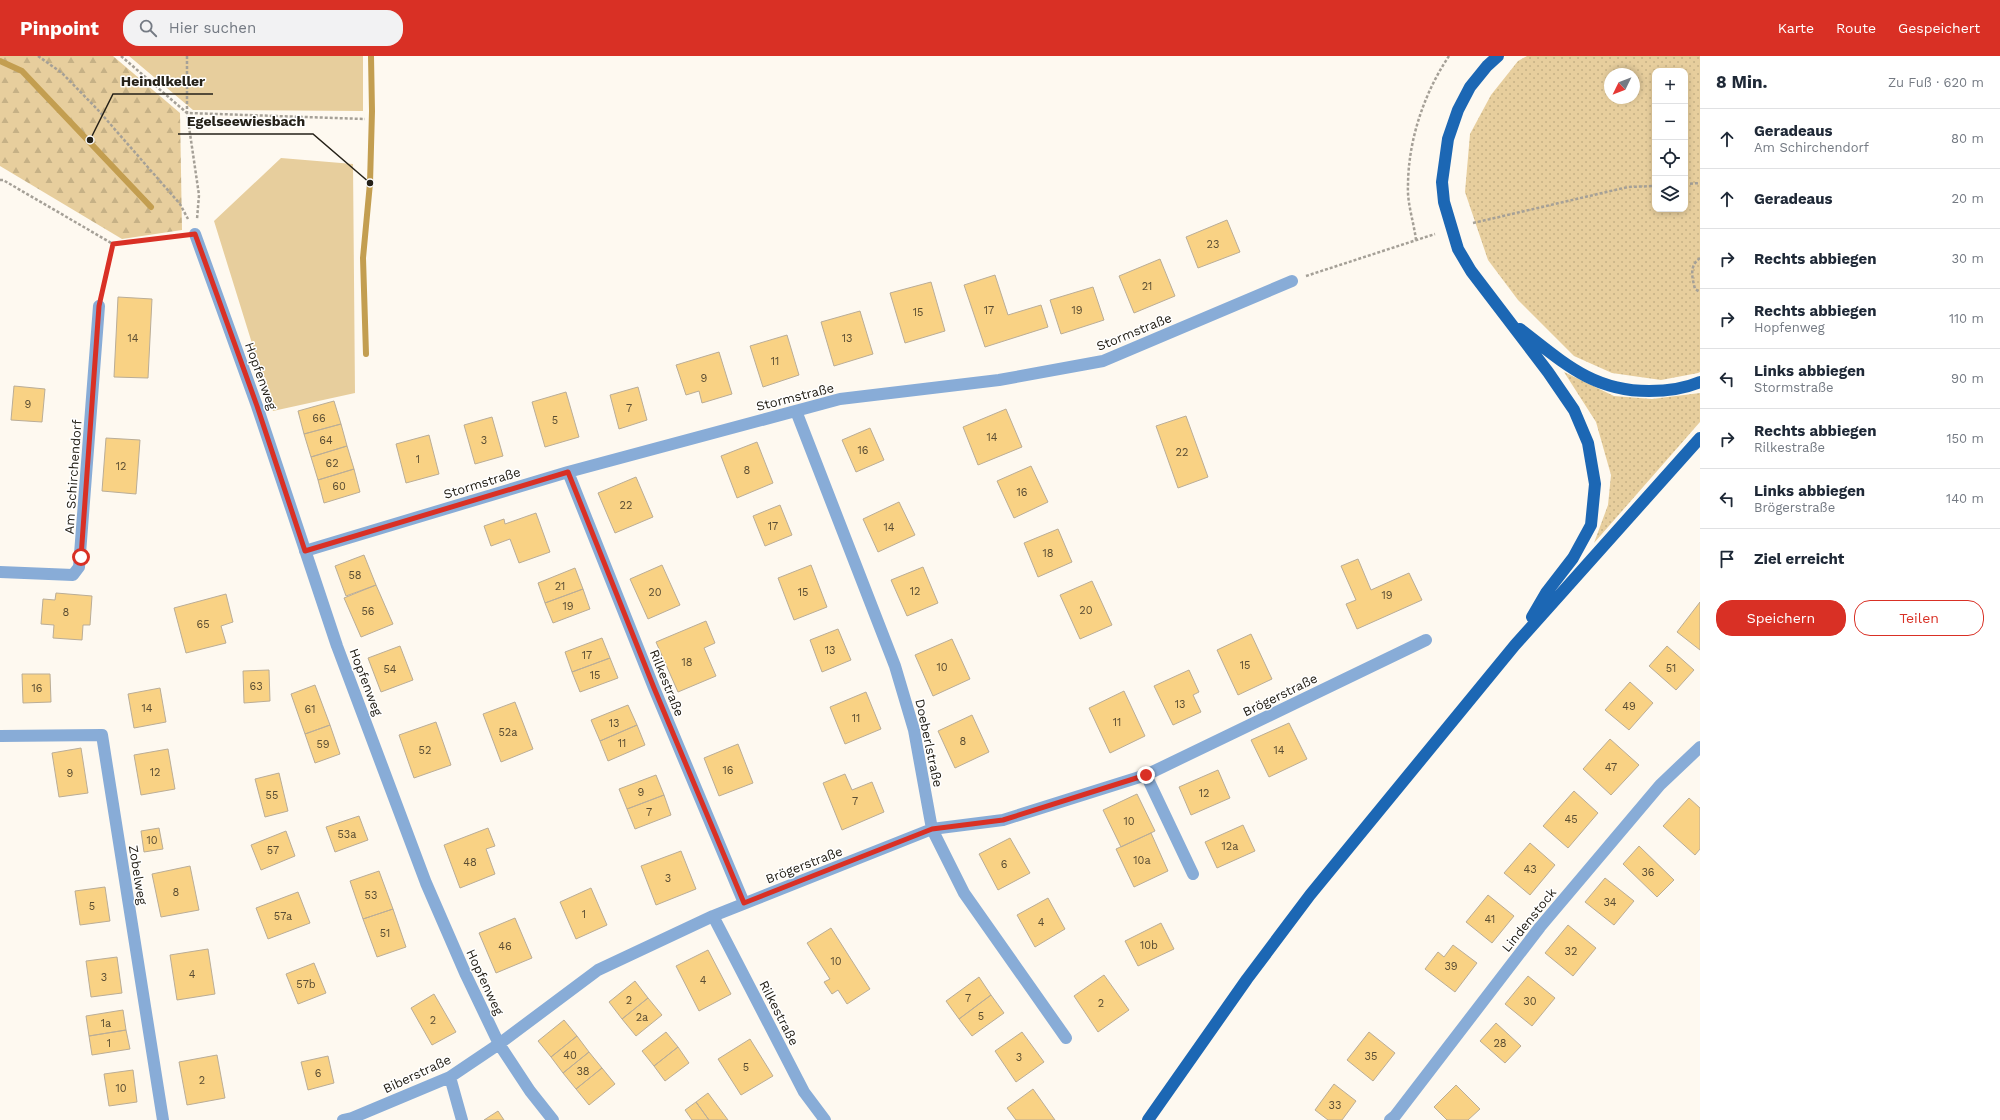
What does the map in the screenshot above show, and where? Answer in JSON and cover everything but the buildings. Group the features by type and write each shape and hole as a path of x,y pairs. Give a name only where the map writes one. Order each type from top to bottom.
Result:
{"main road":[{"path":"1498,56 1487,66 1470,87 1458,110 1448,139 1442,182 1444,202 1458,249 1474,276 1548,372 1574,410 1588,444 1595,484 1591,525 1573,558 1546,593 1515,645"},
{"path":"1506,318 1581,374 1604,385 1630,391 1661,391 1688,387 1700,382"},
{"path":"1148,1120 1247,979 1310,895 1515,645 1700,438"}],"street":[{"name":"Hopfenweg","path":"195,234 257,406 337,646 426,883 466,975 499,1044 530,1091 553,1120"},
{"name":"Stormstraße","path":"305,551 568,472 840,399 999,380 1103,361 1292,281"},
{"name":"Am Schirchendorf","path":"0,572 73,574 80,567 99,306"},
{"name":"Doeberlstraße","path":"796,411 895,666 914,730 932,829 964,893 1066,1038"},
{"name":"Rilkestraße","path":"568,472 654,688 744,903"},
{"name":"Brögerstraße","path":"499,1044 598,970 713,916 932,829 1003,820 1146,775 1426,640"},
{"name":"Zobelweg","path":"0,736 102,735 163,1120"},
{"name":"Lindenstock","path":"1395,1119 1540,927 1660,785 1700,747"},
{"path":"1146,775 1193,874"},
{"name":"Rilkestraße","path":"713,916 804,1092 825,1120"},
{"name":"Biberstraße","path":"343,1120 352,1118 450,1077 499,1044"},
{"path":"450,1077 462,1120"}],"path":[{"path":"38,56 62,73 98,110 180,204 195,234"},
{"path":"121,56 187,113 365,119"},
{"path":"187,56 187,113 199,195 195,234"},
{"path":"1416,240 1408,187 1413,138 1434,78 1449,56"},
{"path":"0,180 3,180 113,244 195,234"},
{"path":"1688,184 1700,183"},
{"path":"1473,223 1628,187 1652,186"},
{"path":"1292,281 1435,234"},
{"path":"99,306 113,244"},
{"path":"1700,258 1695,262 1691,274 1695,289 1700,292"}],"green space":[{"path":"0,56 113,56 180,113 182,230 122,239 0,166"},
{"path":"129,56 363,56 363,111 193,110"},
{"path":"1527,56 1700,56 1700,372 1661,380 1612,373 1574,356 1518,300 1488,260 1465,192 1470,134 1491,95 1518,61"},
{"path":"281,158 353,164 355,393 273,411 214,221"},
{"path":"1564,372 1614,396 1652,399 1700,393 1700,422 1594,543 1608,505 1611,475 1596,422"}],"waterway":[{"path":"366,354 363,258 370,183 372,111 371,56"},
{"path":"0,61 22,71 151,207"}],"place":[{"name":"Heindlkeller","path":"90,140"},
{"name":"Egelseewiesbach","path":"370,183"}],"route":[{"path":"81,557 99,306 113,244 195,234 257,406 305,551 568,472 654,688 744,903 932,829 1003,820 1146,775"}]}
